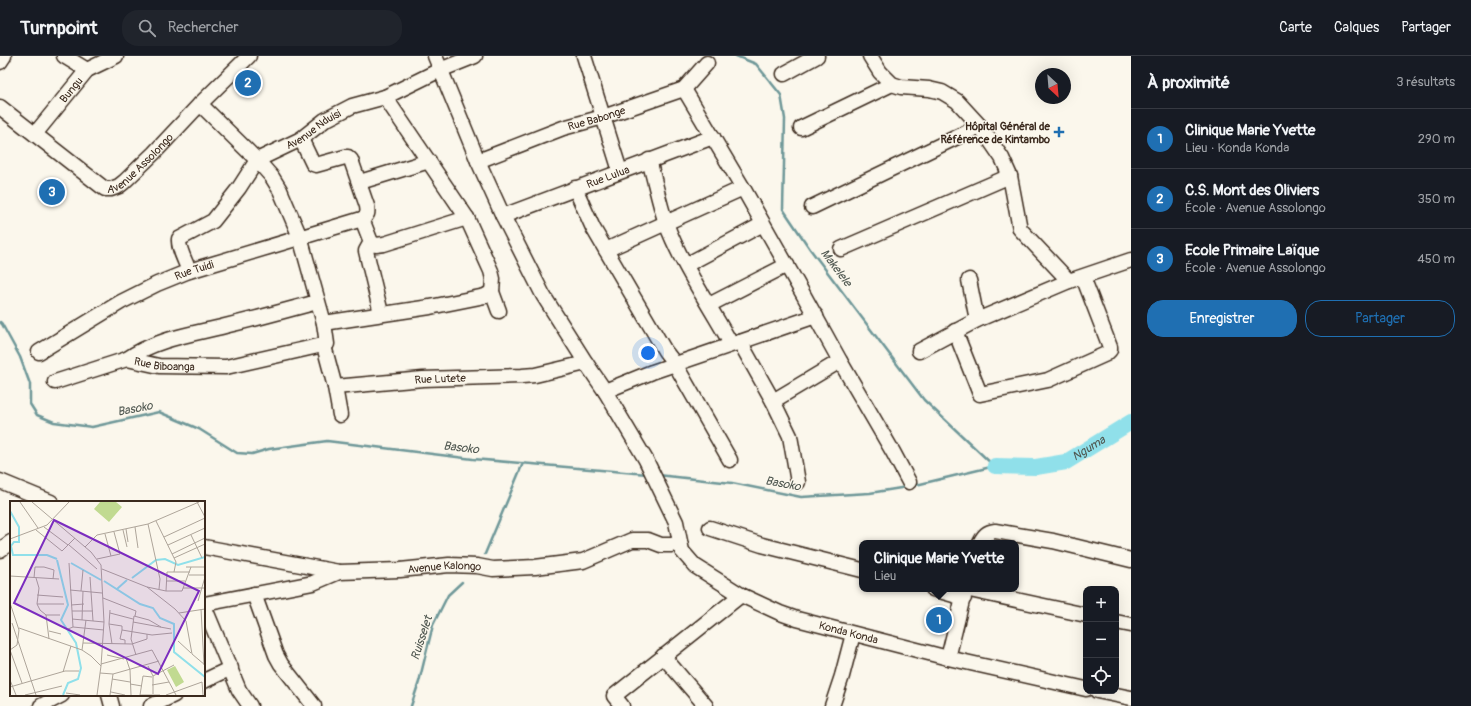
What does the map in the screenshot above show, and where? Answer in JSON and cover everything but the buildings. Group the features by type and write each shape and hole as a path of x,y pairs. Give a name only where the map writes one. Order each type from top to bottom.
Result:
{"street":[{"path":"0,62 4,56"},
{"path":"64,56 87,70"},
{"name":"Bungu","path":"35,134 87,70 116,56"},
{"name":"Avenue Assolongo","path":"0,107 105,189 115,188 124,182 154,153 200,104 249,56"},
{"name":"Konda Konda","path":"435,56 478,161 503,216 543,295 586,364 605,391 646,460 676,522 682,551 695,566 741,595 791,617 948,658 1083,687"},
{"name":"Avenue Nduisi","path":"257,160 301,139 325,120 352,106 385,97 440,70 476,56"},
{"path":"584,56 620,171"},
{"path":"784,74 818,56"},
{"path":"870,56 880,72 892,84 901,87 929,89 942,92 957,101 980,126 1002,158 1010,176 1020,229 1069,281"},
{"path":"707,63 684,89 743,188 909,482"},
{"path":"801,128 892,84"},
{"name":"Rue Babonge","path":"478,161 563,128 684,89"},
{"path":"385,97 467,218 491,271 493,279 492,292 499,311"},
{"path":"200,104 257,160 277,183 300,237 324,323 326,345 340,415"},
{"path":"812,207 980,126"},
{"name":"Rue Lulua","path":"503,216 713,137"},
{"path":"301,139 312,164 316,165 348,157 351,160 360,182 368,212 362,219 371,242 376,245 384,244 467,218"},
{"path":"190,271 183,256 179,240 213,221 239,188 257,160"},
{"path":"649,160 666,222 686,265 709,305 736,343 773,401 790,436 798,482"},
{"path":"360,182 428,161"},
{"path":"841,249 1010,176"},
{"path":"575,188 589,221 665,351 675,364 730,460"},
{"path":"606,250 743,188"},
{"name":"Rue Tuidi","path":"39,352 121,302 157,284 190,271 362,219"},
{"path":"686,265 763,224"},
{"path":"371,242 366,251 381,313"},
{"path":"919,351 977,320 1069,281 1131,260"},
{"path":"709,305 787,265"},
{"path":"955,332 980,394 1048,380 1106,354 1110,350 1083,277"},
{"path":"969,280 977,320"},
{"path":"324,323 450,303 484,296 492,292"},
{"name":"Rue Biboanga","path":"128,359 136,353 164,341 317,302"},
{"path":"605,391 675,364 816,316"},
{"name":"Rue Biboanga","path":"128,359 159,366 226,367 326,345"},
{"path":"55,382 128,359"},
{"path":"773,401 840,361"},
{"name":"Rue Lutete","path":"335,387 423,379 535,375 586,364"},
{"path":"0,481 49,501"},
{"path":"710,528 762,545 859,569"},
{"path":"982,540 988,532 995,531 1053,541 1131,560"},
{"name":"Avenue Kalongo","path":"205,547 339,572 400,570 449,565 477,566 494,569 535,567 583,561 632,540 648,540 661,545 680,543"},
{"path":"0,550 10,543"},
{"path":"205,605 314,583 339,572"},
{"path":"948,658 965,592 1083,614"},
{"path":"254,594 276,655 281,664 314,706"},
{"path":"622,706 614,696 741,595"},
{"path":"205,607 239,690 250,706"},
{"path":"1119,623 1131,625"},
{"path":"832,706 853,634"},
{"path":"663,656 706,706"},
{"path":"205,680 230,668"},
{"path":"1112,694 1131,698"},
{"path":"41,706 60,696"},
{"path":"109,696 112,706"},
{"path":"151,706 172,696"}],"waterway":[{"name":"Makelele","path":"736,56 756,64 781,95 785,119 783,209 810,249 924,400 994,466"},
{"name":"Basoko","path":"0,322 20,357 30,384 30,404 37,415 54,422 92,427 159,412 199,429 237,453 252,454 269,449 327,441 473,459 647,474"},
{"name":"Nguma","path":"995,466 1036,467 1066,462 1131,422"},
{"name":"Ruisselet","path":"485,554 523,463"},
{"name":"Basoko","path":"912,486 995,466"},
{"name":"Basoko","path":"658,475 732,483 801,497 870,493 907,487"},
{"name":"Ruisselet","path":"411,706 419,682 433,625 448,595 462,582"}],"place":[{"name":"C.S. Mont des Oliviers","path":"248,83"},
{"name":"Hôpital Général de Référence de Kintambo","path":"1059,132"},
{"name":"Ecole Primaire Laïque","path":"52,192"},
{"name":"Clinique Marie Yvette","path":"939,620"}]}
